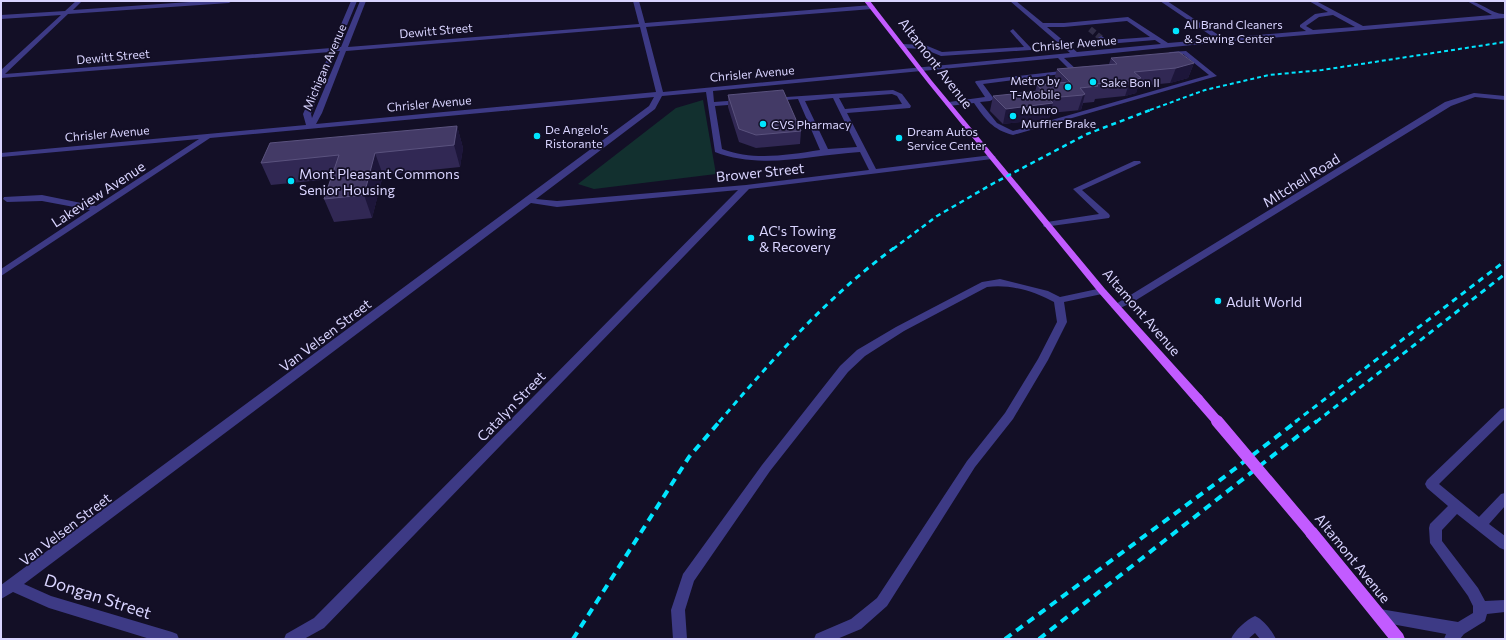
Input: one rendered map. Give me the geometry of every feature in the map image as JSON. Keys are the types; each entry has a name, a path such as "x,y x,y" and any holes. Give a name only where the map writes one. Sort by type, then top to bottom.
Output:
{"main road":[{"name":"Altamont Avenue","path":"867,1 920,70 1047,225 1102,291 1198,399 1311,532 1398,639"}],"street":[{"path":"1,75 78,1"},
{"path":"1,17 229,1"},
{"name":"Michigan Avenue","path":"310,127 308,114 333,49 354,1"},
{"name":"Michigan Avenue","path":"310,127 318,113 363,1"},
{"path":"636,1 660,93"},
{"path":"1013,1 1076,55"},
{"path":"1163,1 1222,40"},
{"path":"1312,1 1364,29"},
{"path":"1470,1 1502,16"},
{"name":"Dewitt Street","path":"1,75 872,7"},
{"path":"1313,33 1302,26 1317,15 1335,13"},
{"name":"Chrisler Avenue","path":"1,155 1039,59 1222,40 1502,16"},
{"path":"1042,25 1064,25 1128,19 1168,46"},
{"path":"1090,29 1086,26 1125,22 1140,32 1153,36"},
{"path":"1013,31 1039,59"},
{"path":"1101,38 1107,42 1153,36"},
{"path":"902,46 925,47 941,54 1029,49"},
{"path":"1158,47 1174,60"},
{"path":"975,100 993,126 1013,134 1196,76 1214,76 1184,52 1166,54"},
{"path":"949,104 990,99 978,82 1075,71 1060,57"},
{"path":"1071,68 1079,67"},
{"path":"794,81 825,152"},
{"path":"709,89 718,150 728,154 758,159 862,149"},
{"path":"764,100 893,92 900,95 907,106 843,111"},
{"name":"Van Velsen Street","path":"1,593 652,107 660,93"},
{"name":"MItchell Road","path":"1116,307 1130,300 1448,104 1474,95 1505,98"},
{"path":"835,96 874,172"},
{"path":"712,104 749,101"},
{"name":"Lakeview Avenue","path":"1,273 209,136"},
{"name":"Brower Street","path":"529,200 556,204 746,187 992,158"},
{"path":"1047,225 1106,216 1077,189 1137,163"},
{"name":"Catalyn Street","path":"291,639 319,623 746,187"},
{"path":"7,199 42,198 98,209"},
{"path":"680,639 678,610 688,578 771,462 844,369 861,352 900,329 985,284 1000,282 1011,284 1045,292 1059,300 1102,291"},
{"path":"821,639 856,624 882,602 971,464 1009,416 1043,360 1062,322 1059,300"},
{"path":"1505,412 1431,484 1456,506 1505,544"},
{"path":"1480,525 1505,498"},
{"path":"1380,616 1455,634 1480,616 1480,605 1473,592 1436,543 1435,528 1456,506"},
{"name":"Dongan Street","path":"13,585 49,602 172,639"},
{"path":"1480,608 1505,606"},
{"path":"1238,639 1255,623 1269,639"}],"green space":[{"path":"703,100 716,174 594,189 578,184 676,108"}],"building":[{"path":"1179,52 1194,63 1176,68 1134,72 1141,78 1130,81 1096,84 1098,86 1080,88 1085,94 1083,95 1049,98 1037,85 1070,82 1057,69 1117,64 1111,58"},
{"name":"CVS Pharmacy","path":"783,90 801,131 756,135 739,129 728,95"},
{"path":"1041,91 1053,103 1006,109 993,96"},
{"path":"457,126 454,145 375,153 364,195 324,199 339,155 261,163 270,143"}],"tunnel":[{"path":"1090,29 1101,38"}],"railway":[{"path":"1150,110 1205,90 1269,75 1322,70 1505,42"},
{"path":"893,249 937,216 994,183 1087,134 1153,109"},
{"path":"719,422 780,352 824,308 846,287 894,248"},
{"path":"1295,422 1505,261"},
{"path":"1316,422 1505,274"},
{"path":"573,639 689,457 720,421"},
{"path":"1005,639 1215,484 1297,421"},
{"path":"1039,639 1317,421"}],"place":[{"name":"All Brand Cleaners & Sewing Center","path":"1176,31"},
{"name":"Sake Bon II","path":"1093,82"},
{"name":"Metro by T-Mobile","path":"1068,87"},
{"name":"Munro Muffler Brake","path":"1013,116"},
{"name":"CVS Pharmacy","path":"763,124"},
{"name":"De Angelo's Ristorante","path":"537,136"},
{"name":"Dream Autos Service Center","path":"899,138"},
{"name":"Mont Pleasant Commons Senior Housing","path":"291,181"},
{"name":"AC's Towing & Recovery","path":"751,238"},
{"name":"Adult World","path":"1218,301"}]}
